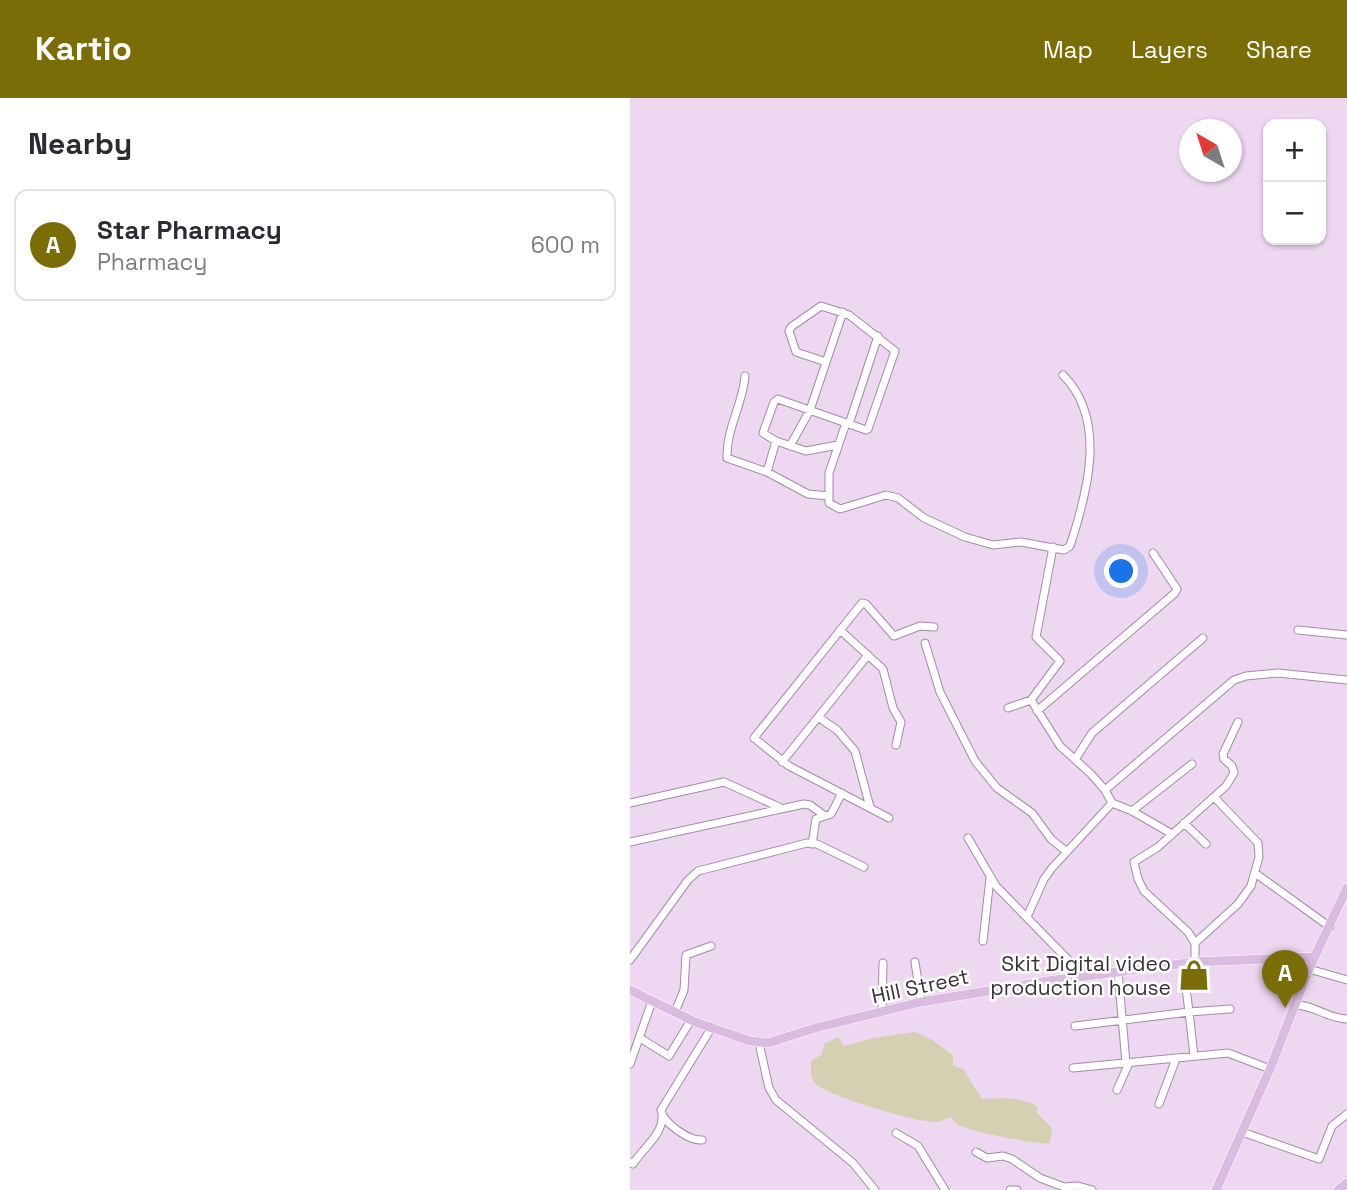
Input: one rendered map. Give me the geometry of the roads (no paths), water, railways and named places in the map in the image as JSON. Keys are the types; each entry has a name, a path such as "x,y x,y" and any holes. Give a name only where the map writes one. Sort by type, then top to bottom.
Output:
{"main road":[{"path":"1216,1190 1270,1069 1314,957 1347,888"},
{"name":"Hill Street","path":"759,1043 777,1041 815,1028 921,1002 1083,975 1195,962 1314,957"},
{"path":"630,990 691,1020 759,1043"},
{"path":"1338,1190 1347,1183"}],"street":[{"path":"826,362 796,352 790,329 821,306 843,312 878,336 895,353 869,427 866,430 778,398 763,433 776,441 808,452 838,445"},
{"path":"790,446 810,410 843,312"},
{"path":"878,336 829,473 829,503 840,509 886,495 898,498 925,518 965,537 993,545 1021,542 1065,550 1070,546 1084,502 1088,479 1088,433 1086,415 1071,383 1063,375"},
{"path":"745,376 744,388 730,427 727,458 767,472 795,489 817,496 829,496"},
{"path":"767,472 776,441"},
{"path":"1008,708 1031,700 1060,661 1058,656 1036,637 1053,547"},
{"path":"1037,711 1175,593 1177,589 1153,553"},
{"path":"890,818 782,762 755,740 755,735 864,603 894,636 920,626 934,627"},
{"path":"839,630 883,669 893,708 901,722 896,745"},
{"path":"1298,630 1347,635"},
{"path":"1076,758 1092,733 1203,638"},
{"path":"925,643 940,692 975,761 997,788 1031,813 1051,839 1067,852"},
{"path":"782,762 868,655"},
{"path":"1105,790 1234,680 1278,673 1347,680"},
{"path":"1031,700 1060,746 1076,758 1105,790 1112,803 1172,834"},
{"path":"818,717 837,730 856,751 870,807"},
{"path":"1195,962 1195,943 1188,932 1140,886 1134,866 1136,860 1147,855 1226,786 1234,773 1223,754 1238,722"},
{"path":"1132,811 1192,764"},
{"path":"630,803 723,782 781,808"},
{"path":"812,844 815,822 818,817 834,811 842,793"},
{"path":"1195,943 1238,904 1251,886 1259,858 1258,843 1214,797"},
{"path":"1027,917 1044,879 1112,803"},
{"path":"630,842 807,804 825,816"},
{"path":"1184,823 1206,844"},
{"path":"968,838 1000,890 1083,975"},
{"path":"630,960 673,900 698,871 812,844 864,867"},
{"path":"1255,873 1330,927"},
{"path":"983,941 990,877"},
{"path":"675,1012 684,990 686,955 710,946"},
{"path":"915,962 921,1002"},
{"path":"882,1012 883,963"},
{"path":"1183,964 1194,1056"},
{"path":"1309,969 1347,980"},
{"path":"1117,1090 1127,1063 1118,971"},
{"path":"630,1064 652,1001"},
{"path":"1294,1005 1302,1004 1347,1020"},
{"path":"1075,1026 1230,1009"},
{"path":"640,1038 668,1056 691,1020"},
{"path":"630,1162 633,1164 661,1127 661,1110 712,1027"},
{"path":"759,1043 769,1088 776,1101 853,1163 875,1190"},
{"path":"1073,1068 1228,1054 1270,1069"},
{"path":"1159,1104 1176,1059"},
{"path":"1242,1132 1319,1159 1332,1126 1347,1114"},
{"path":"662,1115 692,1140 702,1140"},
{"path":"896,1133 918,1146 945,1190"},
{"path":"976,1152 987,1158 1003,1156 1012,1159 1040,1178 1065,1187 1079,1186 1092,1190"},
{"path":"1010,1190 1017,1190"}],"place":[{"name":"Skit Digital video production house","path":"1194,975"},
{"name":"Star Pharmacy","path":"1285,1008"}]}
